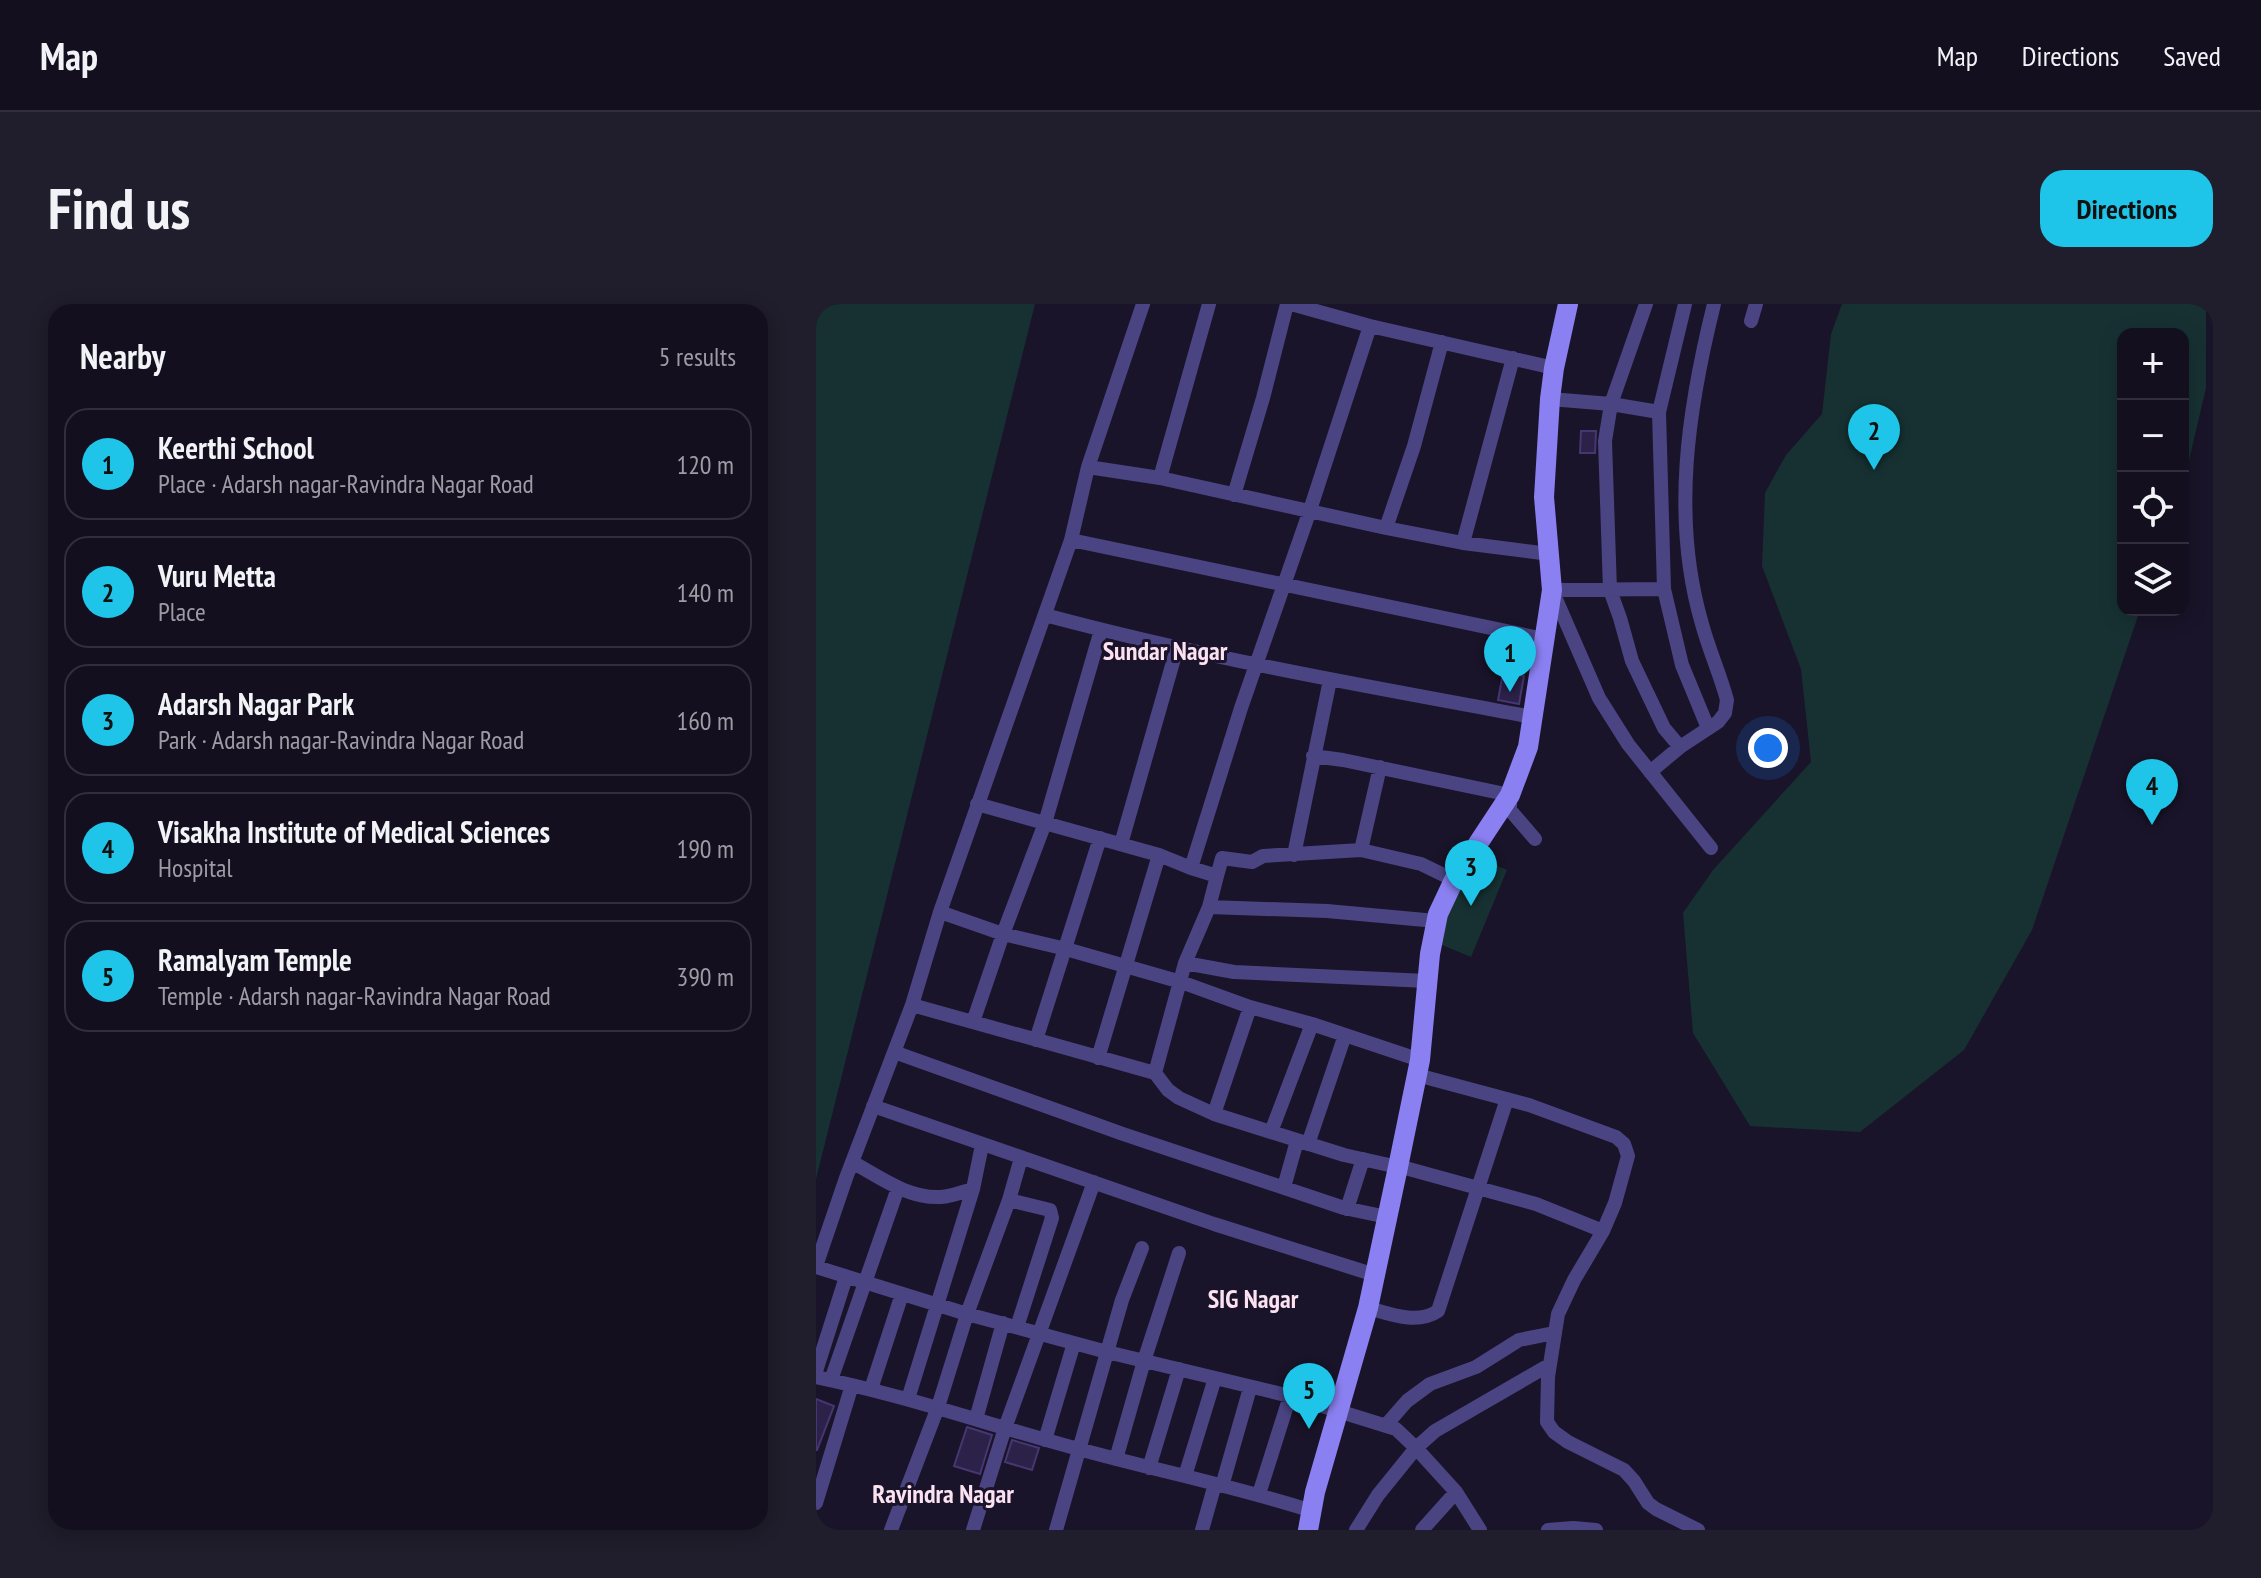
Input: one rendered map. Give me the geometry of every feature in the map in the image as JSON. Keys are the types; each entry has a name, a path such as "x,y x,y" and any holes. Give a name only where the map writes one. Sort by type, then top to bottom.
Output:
{"street":[{"path":"1143,304 1088,467 1071,540 940,912 912,1005 816,1266 967,1314 1290,1396 1386,1425 1396,1429 1416,1448 1456,1492 1480,1530"},
{"path":"1160,478 1209,304"},
{"path":"1234,495 1289,304 1312,307 1370,326 1554,368"},
{"path":"898,1188 864,1283 824,1379 938,1407 1149,1468 1259,1494 1310,1520 1315,1492 1368,1308 1398,1166 1418,1067 1436,921 1454,880 1510,795 1528,747 1552,590 1544,497 1550,399 1568,304"},
{"path":"1646,304 1611,404 1605,441 1610,590 1637,672 1664,728 1680,747"},
{"path":"1685,304 1659,412 1664,589 1682,665 1708,728"},
{"path":"1650,772 1718,722 1725,713 1727,700 1701,623 1686,536 1688,439 1698,371 1714,304"},
{"path":"1751,321 1756,304"},
{"path":"1191,868 1370,326"},
{"path":"1386,528 1414,446 1442,342"},
{"path":"1463,543 1513,358"},
{"path":"1550,399 1659,412"},
{"path":"1088,467 1160,478 1309,513 1463,543 1549,554"},
{"path":"1071,540 1544,639"},
{"path":"1552,590 1664,589"},
{"path":"1552,590 1599,698 1628,744 1711,848"},
{"path":"1045,615 1177,648 1330,680 1533,717"},
{"path":"973,1022 1045,823 1101,630"},
{"path":"1121,844 1177,648"},
{"path":"1294,855 1330,680"},
{"path":"1313,756 1510,795"},
{"path":"1361,850 1380,767"},
{"path":"1510,795 1510,810 1535,839"},
{"path":"977,804 1159,855 1217,876"},
{"path":"1036,1040 1100,838"},
{"path":"1155,1073 1185,963 1209,907 1222,858 1252,862 1263,856 1361,850 1421,864 1454,880"},
{"path":"1098,1058 1159,855"},
{"path":"1209,907 1327,911 1436,921"},
{"path":"940,912 1003,934 1125,965 1250,1007 1312,1024 1418,1067 1616,1137 1624,1144 1628,1156 1615,1203 1558,1314 1546,1407 1550,1427 1568,1442 1624,1470 1648,1503 1698,1530"},
{"path":"1185,963 1234,972 1427,981"},
{"path":"912,1005 1155,1073 1179,1098 1214,1114 1363,1159 1536,1204 1603,1231"},
{"path":"1214,1114 1250,1007"},
{"path":"1271,1132 1312,1024"},
{"path":"1284,1187 1345,1035"},
{"path":"894,1052 1123,1134 1347,1209 1387,1217"},
{"path":"1368,1308 1417,1318 1429,1317 1438,1311 1507,1099"},
{"path":"873,1106 1214,1224 1375,1275"},
{"path":"908,1399 973,1189 982,1145"},
{"path":"891,1530 938,1407 1021,1158"},
{"path":"1347,1209 1363,1159"},
{"path":"852,1162 918,1196 945,1197 973,1189"},
{"path":"973,1530 1005,1428 1094,1182"},
{"path":"976,1419 1052,1218 1050,1210 1009,1200"},
{"path":"1056,1530 1122,1300 1142,1248"},
{"path":"1116,1459 1179,1253"},
{"path":"816,1371 846,1277"},
{"path":"871,1389 902,1294"},
{"path":"1386,1425 1407,1401 1430,1384 1488,1361 1519,1340 1554,1333"},
{"path":"1045,1440 1074,1343"},
{"path":"1356,1530 1378,1495 1416,1448 1435,1431 1549,1365"},
{"path":"1149,1468 1179,1369"},
{"path":"1185,1476 1215,1378"},
{"path":"816,1503 852,1385"},
{"path":"1202,1530 1250,1388"},
{"path":"1259,1494 1290,1396"},
{"path":"1422,1530 1456,1492"},
{"path":"1548,1530 1596,1530"}],"green space":[{"path":"816,304 1035,304 816,1179"},
{"path":"1842,304 2206,304 2206,388 2189,460 2189,328 2117,328 2117,616 2138,616 2032,930 1964,1050 1860,1132 1750,1126 1693,1033 1683,913 1713,870 1811,762 1801,669 1762,566 1765,493 1786,455 1822,414 1831,334"},
{"path":"1471,855 1507,870 1471,957 1435,942"}],"building":[{"path":"1581,431 1596,431 1595,453 1580,453"},
{"path":"1503,673 1524,676 1519,704 1498,700"},
{"path":"816,1399 834,1406 817,1450 816,1450"},
{"path":"967,1427 992,1435 980,1474 954,1466"},
{"path":"1012,1440 1039,1448 1032,1470 1005,1462"}],"place":[{"name":"Vuru Metta","path":"1874,470"},
{"name":"Keerthi School","path":"1510,692"},
{"name":"Visakha Institute of Medical Sciences","path":"2152,825"},
{"name":"Adarsh Nagar Park","path":"1471,906"},
{"name":"Ramalyam Temple","path":"1309,1429"}],"district":[{"name":"Sundar Nagar","path":"1165,651"},
{"name":"SIG Nagar","path":"1253,1299"},
{"name":"Ravindra Nagar","path":"943,1494"}]}
